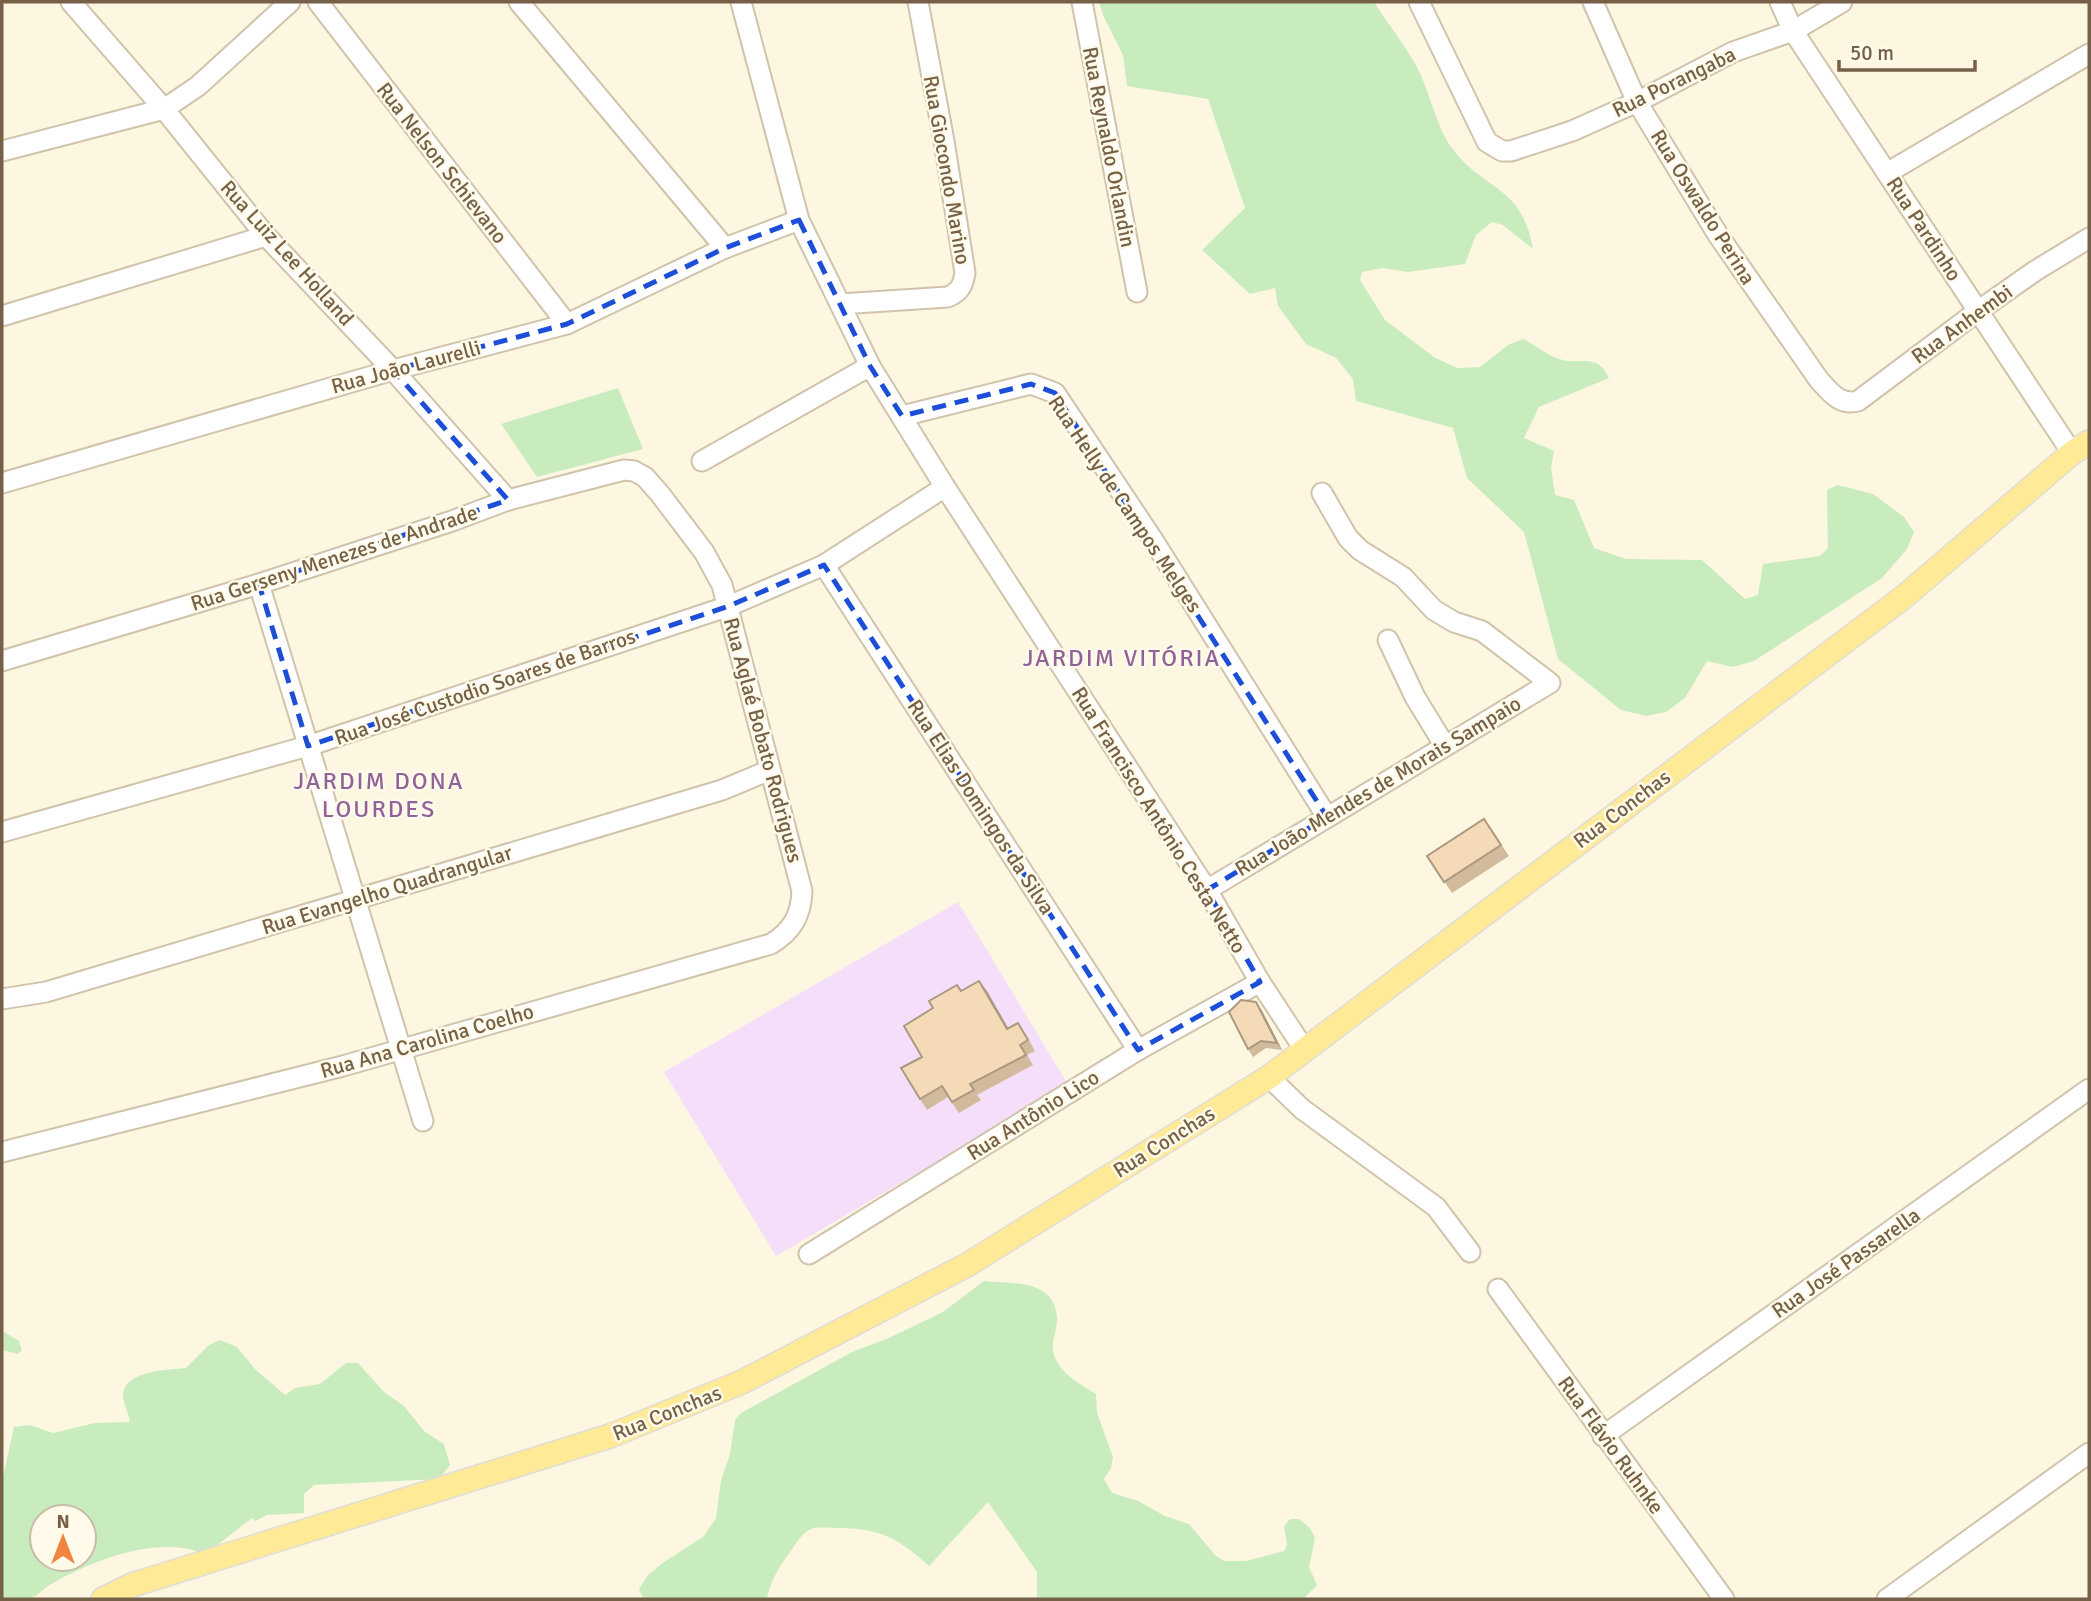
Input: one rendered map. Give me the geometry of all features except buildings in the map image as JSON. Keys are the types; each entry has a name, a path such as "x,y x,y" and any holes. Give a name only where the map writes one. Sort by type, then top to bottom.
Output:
{"main road":[{"name":"Rua Conchas","path":"103,1599 132,1585 610,1436 742,1382 967,1265 1269,1077 1905,596 2081,448"}],"street":[{"name":"Rua Luiz Lee Holland","path":"71,2 164,109 266,236 393,370 508,500"},
{"path":"2,151 164,109 198,86 290,2"},
{"name":"Rua Nelson Schievano","path":"318,2 567,324"},
{"path":"519,2 724,248"},
{"path":"741,2 799,220 840,304"},
{"name":"Rua Giocondo Marino","path":"840,304 948,297 956,294 963,283 965,273 944,141 918,2"},
{"name":"Rua Reynaldo Orlandin","path":"1082,2 1137,292"},
{"name":"Rua Porangaba","path":"1419,2 1487,142 1502,150 1520,150 1637,102 1733,52 1793,31 1842,2"},
{"name":"Rua Oswaldo Perina","path":"1593,2 1637,102 1718,235 1819,380 1836,398"},
{"name":"Rua Pardinho","path":"1780,2 1793,31 1978,311 2081,448"},
{"path":"1887,173 2089,54"},
{"name":"Rua João Laurelli","path":"2,483 393,370 567,324 724,248 799,220"},
{"path":"2,316 266,236"},
{"name":"Rua Anhembi","path":"1836,398 1851,403 1858,401 1978,311 2035,271 2089,238"},
{"name":"Rua Francisco Antônio Cesta Netto","path":"840,304 870,366 945,487 1207,890 1260,982 1304,1049"},
{"path":"702,461 870,366"},
{"name":"Rua Helly de Campos Melges","path":"902,415 1031,384 1055,393 1155,543 1327,817"},
{"name":"Rua Gerseny Menezes de Andrade","path":"2,662 259,584 508,500 624,470 634,471 645,477 660,494"},
{"name":"Rua José Custodio Soares de Barros","path":"2,832 308,746 729,606 824,565 945,487"},
{"name":"Rua João Mendes de Morais Sampaio","path":"1207,890 1550,683 1482,631 1454,622 1434,610 1403,578 1360,550 1348,538 1322,493"},
{"name":"Rua Aglaé Bobato Rodrigues","path":"660,494 715,569 729,606 798,875"},
{"name":"Rua Elias Domingos da Silva","path":"824,565 1138,1050"},
{"path":"259,584 423,1121"},
{"path":"1388,640 1415,697 1445,746"},
{"name":"Rua Evangelho Quadrangular","path":"2,999 46,992 355,900 722,790 770,770"},
{"name":"Rua Ana Carolina Coelho","path":"2,1152 401,1049 771,944 785,935 795,922 801,907 802,891 798,875"},
{"name":"Rua Antônio Lico","path":"809,1254 1138,1050 1260,982"},
{"path":"1269,1077 1302,1109 1436,1207 1470,1252"},
{"name":"Rua José Passarella","path":"1603,1436 2089,1089"},
{"name":"Rua Flávio Ruhnke","path":"1498,1289 1724,1599"},
{"path":"1887,1599 2089,1453"}],"highlighted area":[{"path":"799,220 870,366 902,416 1031,384 1055,393 1327,817 1207,890 1260,982 1138,1050 824,565 729,606 308,746 259,584 508,500 393,370 567,324 725,248"}],"shaded area":[{"path":"958,902 1068,1085 776,1256 664,1072"}],"green space":[{"path":"1099,2 1374,2 1418,69 1438,121 1452,148 1464,162 1511,200 1528,228 1533,249 1503,225 1492,222 1476,235 1465,264 1408,272 1383,268 1362,272 1360,280 1385,320 1434,357 1457,368 1480,367 1508,345 1523,339 1559,359 1593,362 1604,370 1609,378 1539,407 1524,438 1554,451 1551,468 1555,495 1574,500 1594,548 1626,559 1702,560 1745,599 1758,595 1763,564 1820,556 1828,548 1827,490 1838,485 1873,494 1904,517 1914,532 1907,549 1882,578 1754,661 1733,667 1707,661 1685,698 1666,712 1646,716 1621,710 1558,659 1524,532 1467,478 1453,428 1356,401 1353,379 1336,358 1306,344 1278,306 1275,288 1250,294 1202,250 1245,208 1208,99 1127,86 1123,55"},
{"path":"618,388 643,449 537,477 501,424"},
{"path":"984,1281 1030,1286 1048,1296 1054,1305 1057,1317 1054,1354 1059,1366 1068,1375 1096,1394 1097,1413 1113,1457 1111,1468 1104,1479 1112,1493 1138,1501 1165,1516 1189,1524 1216,1556 1224,1561 1246,1561 1284,1551 1287,1545 1284,1526 1290,1519 1299,1519 1310,1528 1315,1538 1309,1567 1317,1585 1303,1599 1037,1599 1037,1572 988,1502 929,1566 897,1541 876,1532 851,1528 814,1528 802,1535 781,1565 767,1599 643,1599 639,1589 648,1575 703,1537 716,1518 721,1480 730,1454 735,1420 741,1413 852,1352 943,1312"},
{"path":"2,1331 19,1341 22,1350 18,1354 2,1350"},
{"path":"220,1340 237,1347 255,1369 285,1395 295,1388 320,1384 346,1363 358,1363 384,1392 404,1406 424,1431 444,1444 450,1465 439,1479 314,1485 304,1494 304,1513 267,1515 255,1521 252,1518 206,1554 187,1549 147,1548 98,1562 98,1503 28,1503 28,1573 72,1573 32,1598 2,1599 2,1482 14,1427 30,1425 53,1433 95,1423 130,1422 123,1395 125,1387 131,1381 149,1373 186,1368 209,1345"}],"district":[{"name":"JARDIM VITÓRIA","path":"1122,658"},
{"name":"JARDIM DONA LOURDES","path":"379,795"}]}
